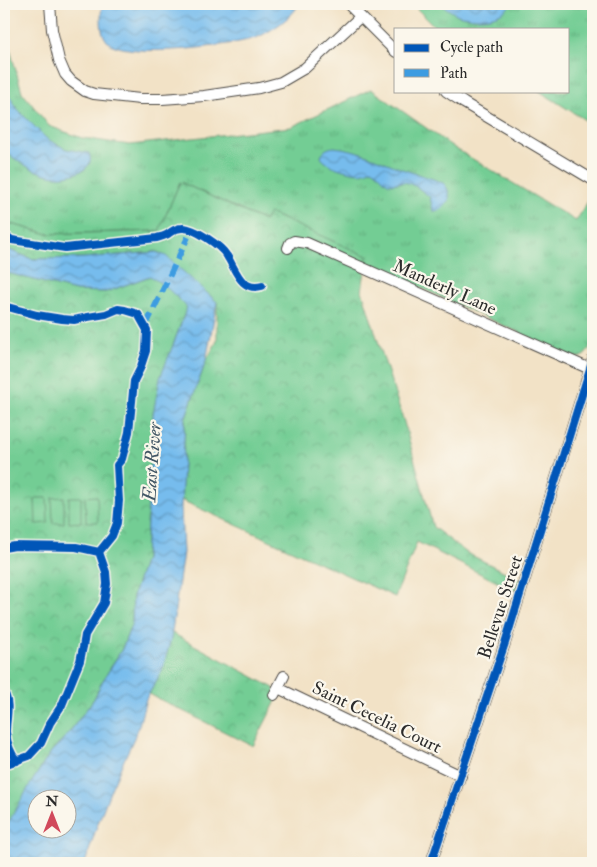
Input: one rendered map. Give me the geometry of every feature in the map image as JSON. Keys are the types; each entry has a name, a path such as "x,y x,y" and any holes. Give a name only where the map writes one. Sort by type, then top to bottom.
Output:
{"street":[{"path":"50,4 52,30 59,60 62,69 71,81 85,91 94,94 140,99 204,96 259,88 281,82 305,68 360,17"},
{"path":"348,4 394,50"},
{"path":"447,92 464,104 593,180"},
{"name":"Manderly Lane","path":"288,248 290,243 294,241 307,243 592,364"},
{"name":"Bellevue Street","path":"432,863 592,364"},
{"name":"Saint Cecelia Court","path":"284,676 276,691 461,776"}],"green space":[{"path":"4,4 6,4 8,42 22,92 49,126 82,138 130,145 291,127 371,89 456,149 576,221 593,193 593,339 589,349 585,355 575,358 366,263 366,256 269,213 265,221 180,182 159,231 48,234 4,221"},
{"path":"412,4 592,4 593,125 541,92 570,92 570,28 436,28"},
{"path":"180,182 264,221 269,213 367,256 362,291 404,422 433,527 467,553 519,579 515,591 417,542 395,597 181,500 185,419 206,361 217,341 217,302 180,269 187,307 175,340 153,439 145,560 133,596 132,623 122,649 94,699 68,734 51,752 4,832 4,272 76,291 106,292 150,276 170,260 156,252 84,258 32,259 4,248 4,221 48,234 159,231"},
{"path":"97,496 98,522 86,522 85,497"},
{"path":"64,497 64,523 53,523 52,498"},
{"path":"69,497 81,497 81,522 69,523"},
{"path":"35,498 47,498 48,523 36,524"},
{"path":"172,633 274,688 277,699 253,746 149,694 162,671"}],"water":[{"path":"102,4 299,4 287,19 258,37 246,41 180,50 134,50 117,47 104,37 101,18"},
{"path":"441,4 511,4 507,9 494,16 472,18 458,15"},
{"path":"4,84 18,110 47,139 66,149 89,153 89,165 73,174 52,176 32,169 4,151"},
{"path":"334,147 360,152 443,183 448,191 449,201 440,210 433,211 430,197 417,187 404,182 390,184 372,169 356,173 333,166 321,157 326,150"},
{"name":"East River","path":"4,248 32,259 84,258 156,252 166,256 217,302 206,361 185,419 181,508 183,552 171,639 162,671 146,699 138,729 111,789 85,863 4,863 4,832 8,823 51,752 68,734 94,699 122,649 132,623 133,596 145,559 153,414 160,378 187,307 166,287 150,276 106,292 76,291 4,272"}],"waterway":[{"path":"592,4 593,8"}],"marked path":[{"path":"144,323 148,321 188,237"}],"cycle path":[{"path":"4,235 12,240 65,248 157,238 182,228 200,234 219,247 244,283 249,286 262,286"},
{"path":"4,306 37,315 74,320 106,314 118,309 125,310 138,314 147,330 146,351 134,381 129,432 122,459 117,465 119,501 117,523 112,536 99,552 106,572 107,584 104,603 85,635 80,661 62,705 50,723 41,743 29,756 4,765"},
{"path":"431,863 505,643 593,359"},
{"path":"4,548 15,546 76,547 99,552"},
{"path":"4,692 8,707 7,740 17,761"}]}
